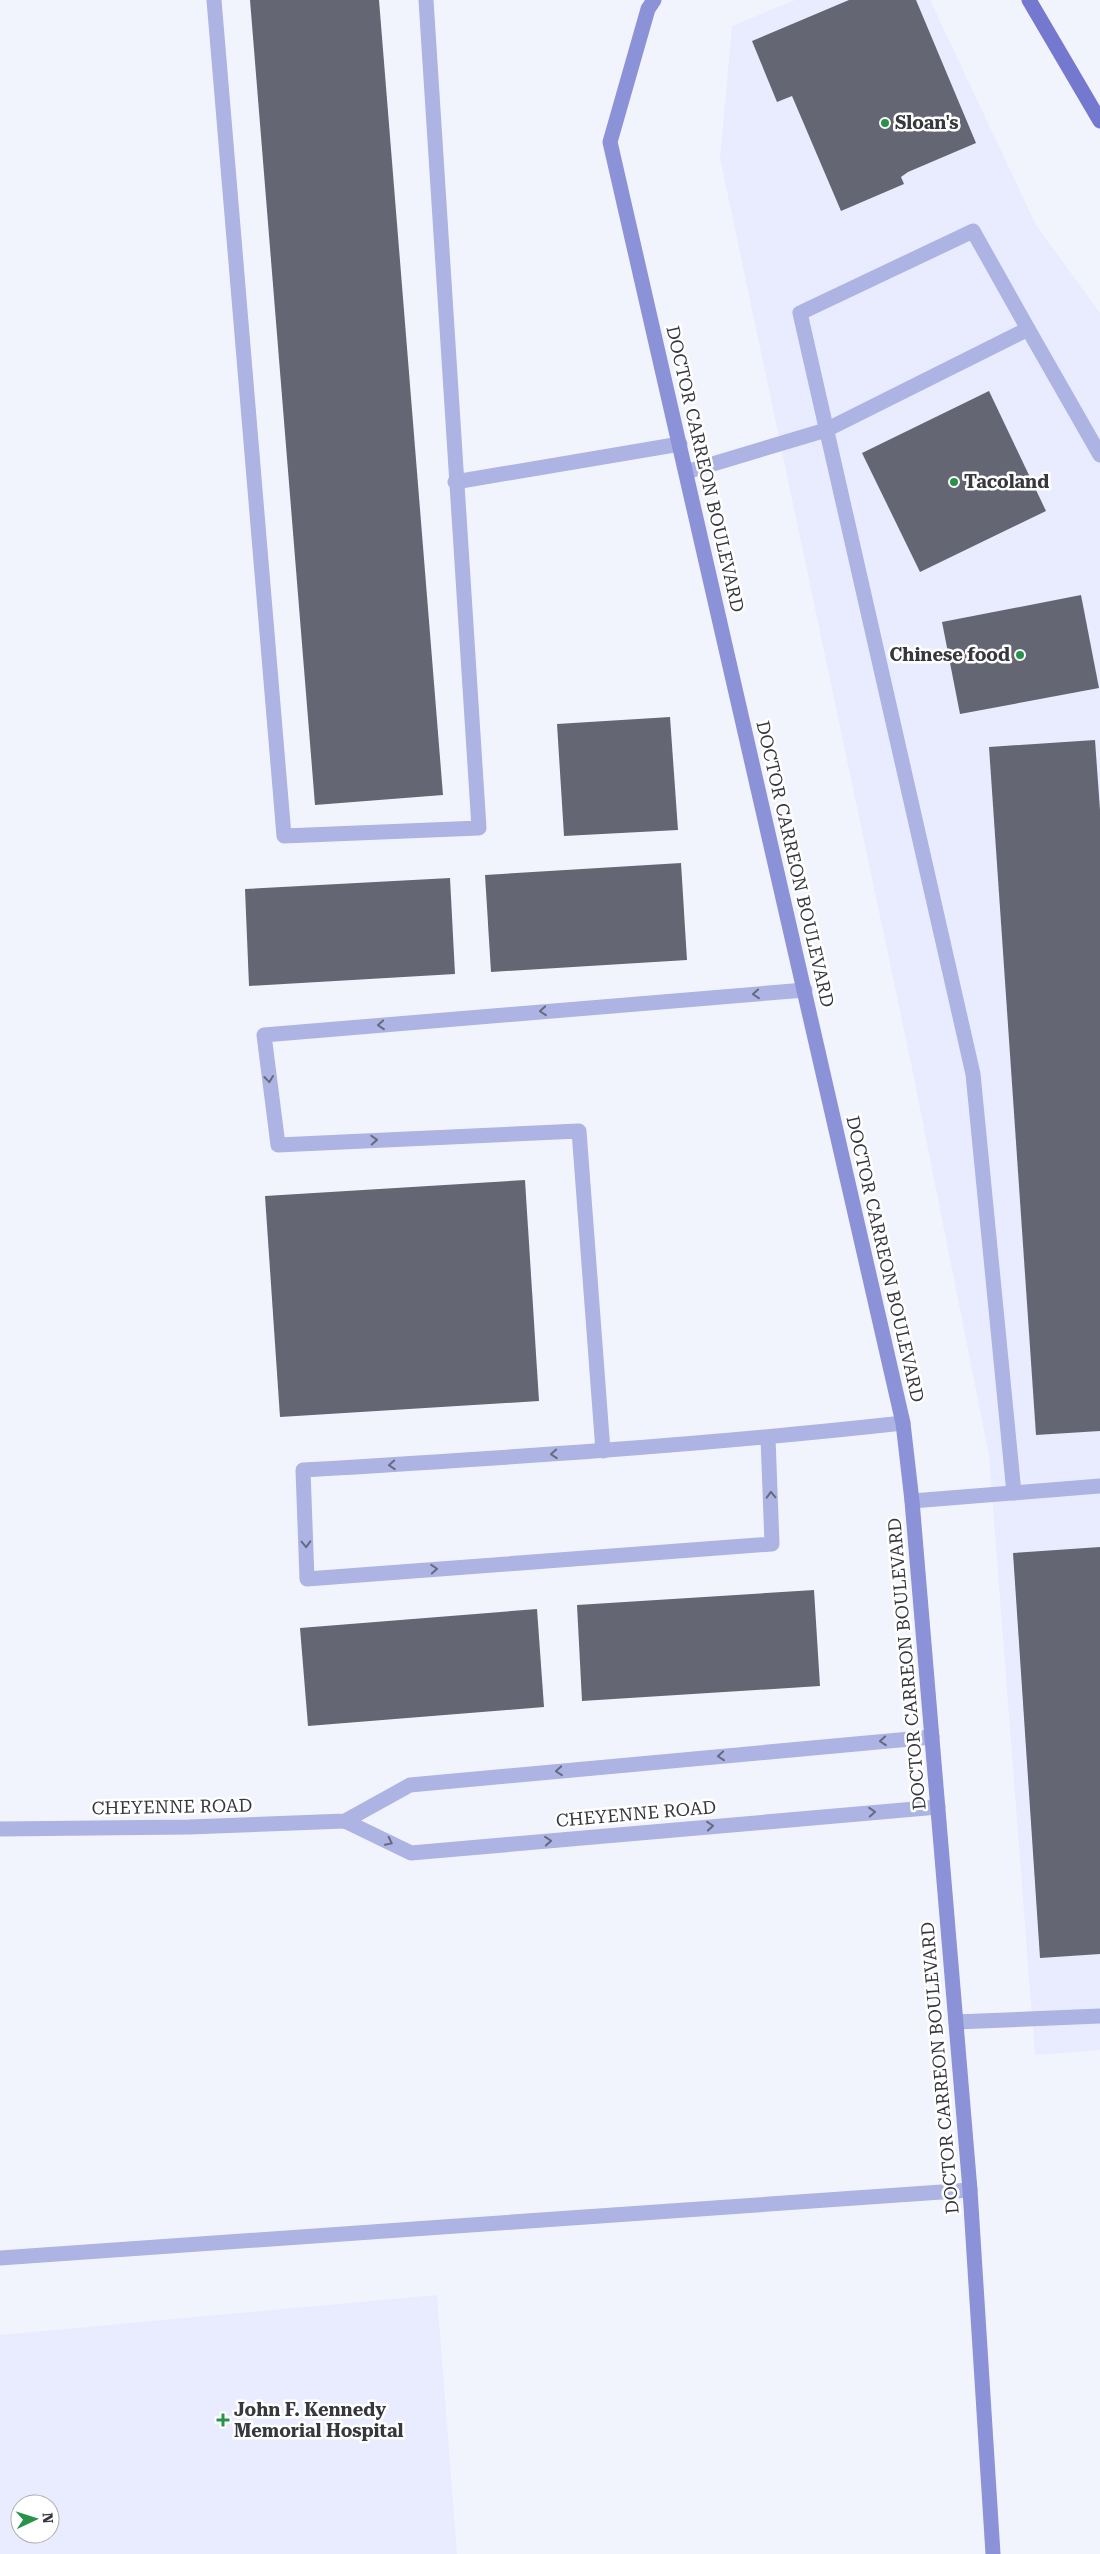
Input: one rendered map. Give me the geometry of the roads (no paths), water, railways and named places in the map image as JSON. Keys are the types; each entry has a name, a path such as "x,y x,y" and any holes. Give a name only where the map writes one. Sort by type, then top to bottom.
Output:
{"main road":[{"name":"DOCTOR CARREON BOULEVARD","path":"654,0 648,9 610,142 904,1423 970,2190 993,2554"},
{"path":"1029,0 1100,121"}],"street":[{"path":"214,0 284,836 479,828 455,482 426,0"},
{"path":"1014,1493 973,1074 800,313 973,231 1100,455"},
{"path":"686,472 826,430 1028,329"},
{"path":"455,482 680,444"},
{"path":"603,1451 578,1131 278,1145 264,1034 805,990"},
{"path":"768,1438 772,1544 307,1579 303,1470 603,1451 768,1438 904,1423"},
{"path":"912,1501 1100,1486"},
{"name":"CHEYENNE ROAD","path":"0,1829 189,1827 345,1821 410,1785 932,1737"},
{"name":"CHEYENNE ROAD","path":"345,1821 412,1853 938,1807"},
{"path":"956,2022 1100,2016"},
{"path":"0,2258 970,2190"}],"place":[{"name":"Sloan's","path":"885,123"},
{"name":"Tacoland","path":"954,482"},
{"name":"Chinese food","path":"1020,655"},
{"name":"John F. Kennedy Memorial Hospital","path":"223,2420"}]}
